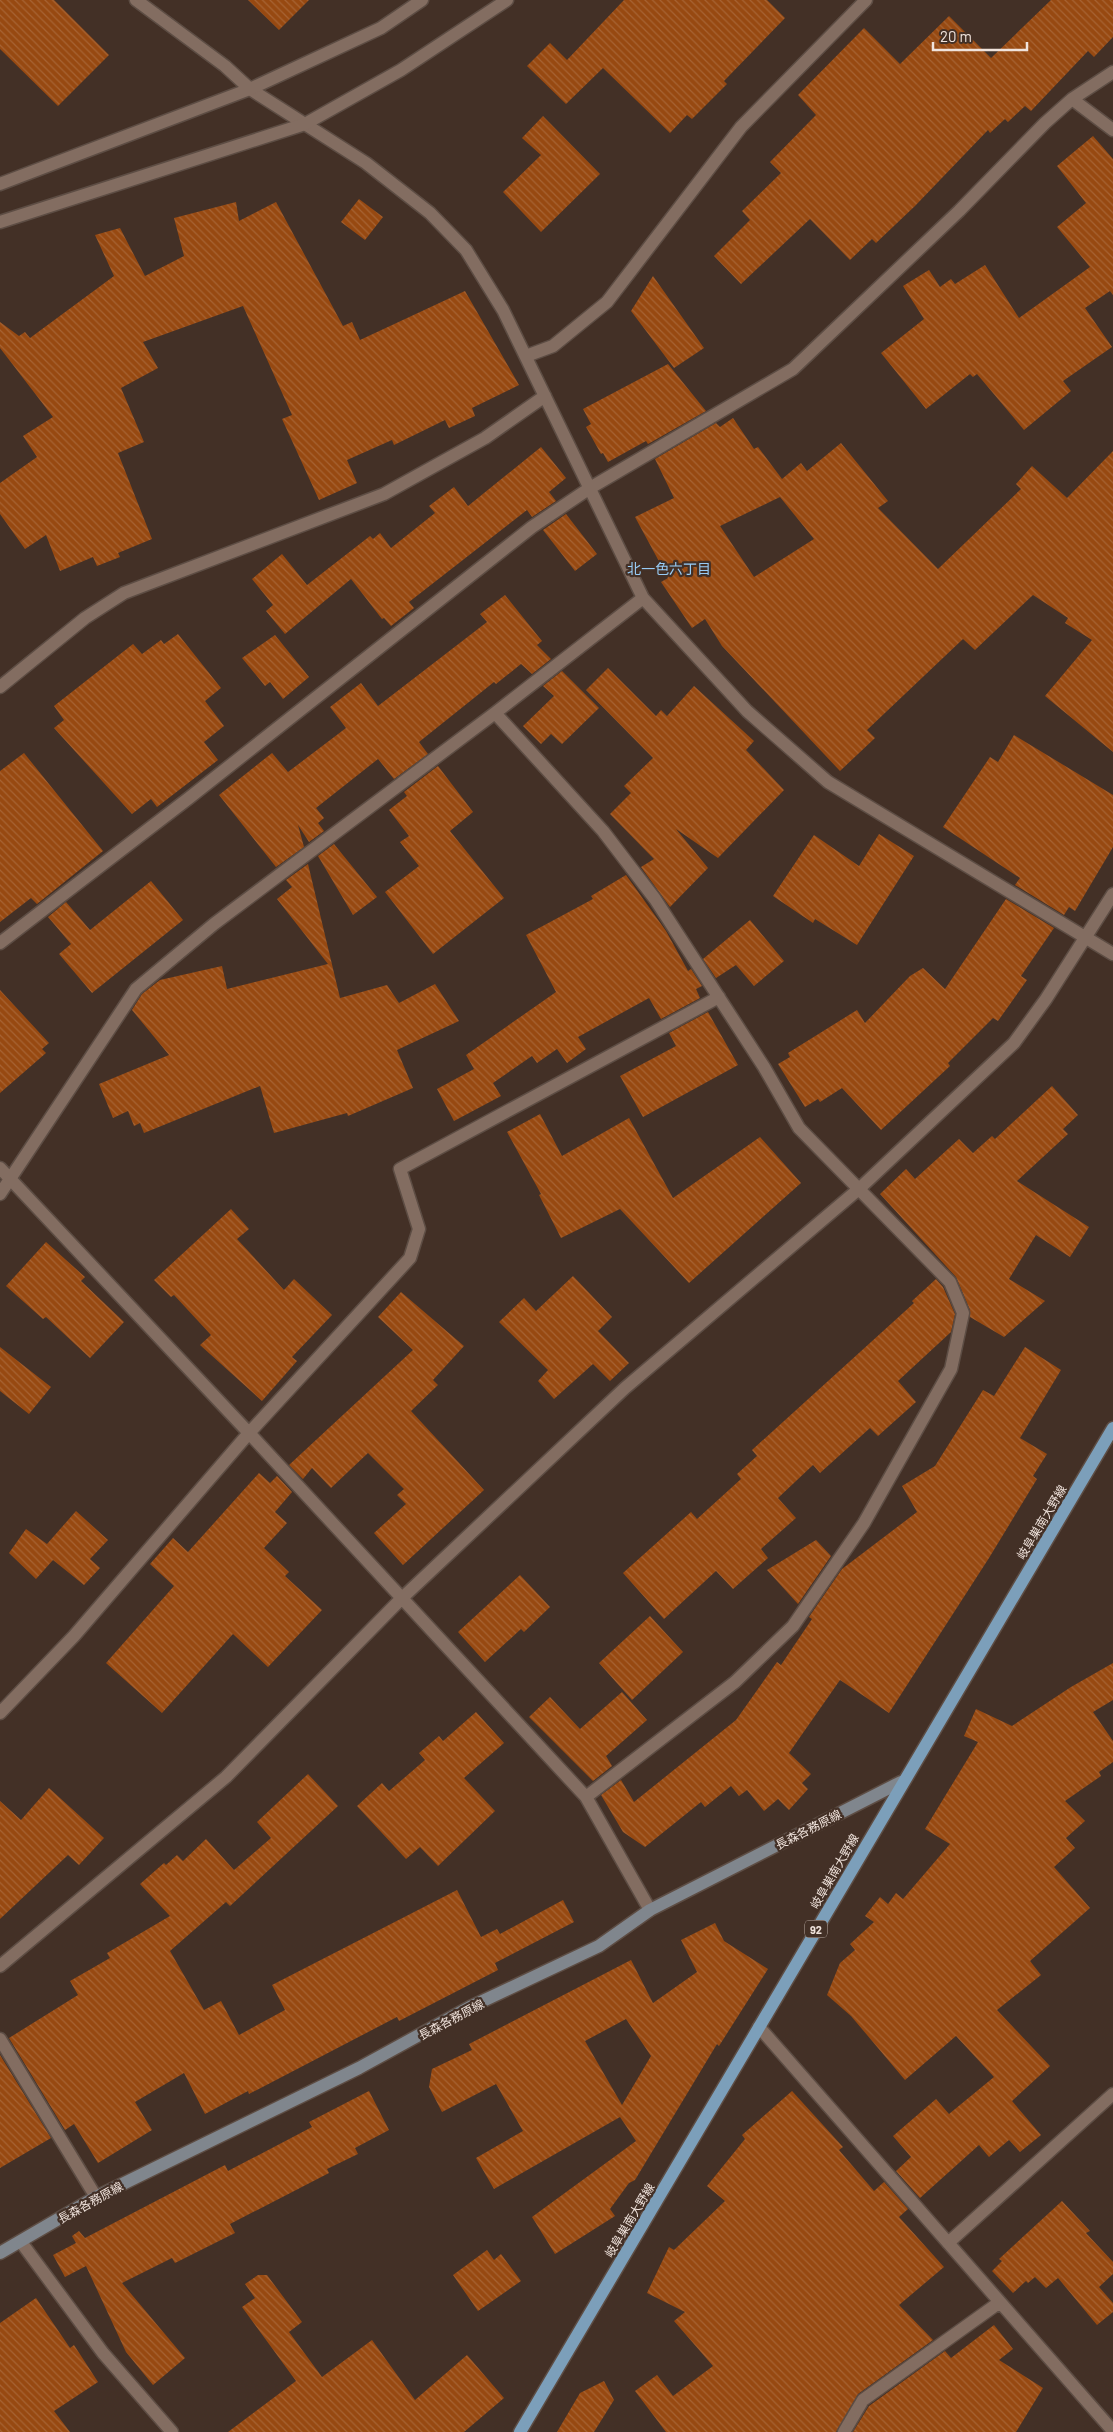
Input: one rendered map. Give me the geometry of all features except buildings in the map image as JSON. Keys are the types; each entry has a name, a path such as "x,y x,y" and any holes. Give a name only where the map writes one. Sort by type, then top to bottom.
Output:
{"main road":[{"name":"岐阜巣南大野線","path":"520,2432 901,1782 1113,1428"},
{"name":"長森各務原線","path":"0,2253 96,2197 359,2068 470,2007 599,1946 650,1910 901,1782"}],"street":[{"path":"136,0 225,66 250,89 366,163 430,213 466,250 503,310 643,598 747,711 828,782 1113,954"},
{"path":"0,184 250,89 381,28 422,0"},
{"path":"0,222 305,124 401,70 507,0"},
{"path":"526,356 553,346 608,302 741,127 866,0"},
{"path":"0,943 189,798 532,527 590,488 793,369 959,211 1045,123 1072,99 1113,72"},
{"path":"1072,99 1113,130"},
{"path":"0,688 86,618 124,593 384,494 485,438 545,396"},
{"path":"0,1194 136,989 214,924 495,713 643,598"},
{"path":"495,713 603,831 655,899 764,1067 800,1128 950,1282 963,1313 951,1369 864,1523 793,1626 734,1682 586,1797"},
{"path":"0,1966 226,1777 401,1599 625,1388 860,1188 1014,1042 1087,938 1113,894"},
{"path":"0,1713 74,1636 250,1433 410,1258 419,1229 400,1169 719,997"},
{"path":"0,1168 250,1433 401,1599 586,1797 650,1910"},
{"path":"759,2027 1113,2431"},
{"path":"0,2039 96,2197"},
{"path":"948,2243 1113,2094"},
{"path":"21,2242 103,2353 172,2432"},
{"path":"844,2432 863,2400 1000,2302"}],"district":[{"name":"北一色六丁目","path":"669,568"}]}
